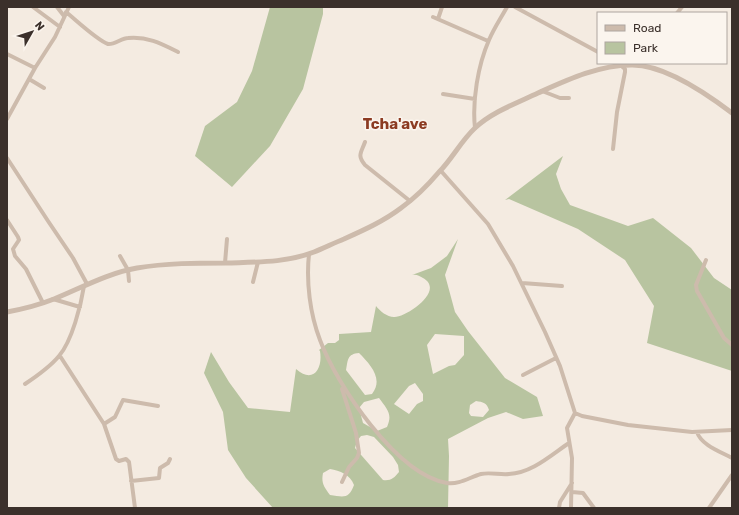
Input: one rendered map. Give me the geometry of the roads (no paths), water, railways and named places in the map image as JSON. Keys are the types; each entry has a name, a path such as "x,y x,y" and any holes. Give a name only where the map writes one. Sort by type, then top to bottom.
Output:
{"street":[{"path":"33,7 60,27"},
{"path":"56,7 67,10 91,33 108,44 128,38 143,38 156,41 178,52"},
{"path":"438,19 442,7"},
{"path":"475,128 474,118 477,82 488,41 507,7"},
{"path":"515,7 525,9 597,51"},
{"path":"7,119 60,27 67,10"},
{"path":"433,17 488,41"},
{"path":"7,54 35,68"},
{"path":"613,149 617,112 625,72 625,69 620,64"},
{"path":"7,312 43,303 86,285 128,270 153,266 258,262 288,259 308,254 379,222 410,202 441,170 475,128 494,114 566,80 620,64 632,64 649,68 681,80 698,89 732,113"},
{"path":"29,79 44,88"},
{"path":"542,91 560,98 569,98"},
{"path":"443,94 475,99"},
{"path":"366,142 360,155 360,159 365,165 410,202"},
{"path":"7,158 73,258 86,285 72,332 60,356 25,384"},
{"path":"441,170 488,224 522,282 556,358 575,412 582,416 622,424 697,432 732,430"},
{"path":"7,220 18,237 13,249 15,256 26,268 43,303"},
{"path":"225,263 227,239"},
{"path":"308,254 310,294 314,320 320,341 341,384 354,426 359,453 357,458 349,467 342,482"},
{"path":"120,256 128,270 129,280"},
{"path":"706,260 696,285 696,291 724,338 732,345"},
{"path":"253,282 258,262"},
{"path":"522,282 562,286"},
{"path":"53,299 80,307"},
{"path":"60,356 104,424 116,459 119,461 126,460 129,462 134,508"},
{"path":"523,374 556,358"},
{"path":"341,384 393,451 408,464 440,481 455,483 482,474 509,474 526,471 570,443"},
{"path":"104,424 115,417 123,400 158,406"},
{"path":"571,508 572,458 567,428 575,412"},
{"path":"697,432 701,440 706,444 732,458"},
{"path":"131,481 159,478 160,468 168,463 170,459"},
{"path":"709,508 732,475"},
{"path":"559,508 560,502 572,483"},
{"path":"572,492 583,493 594,508"}],"district":[{"name":"Tcha'ave","path":"395,124"}]}
